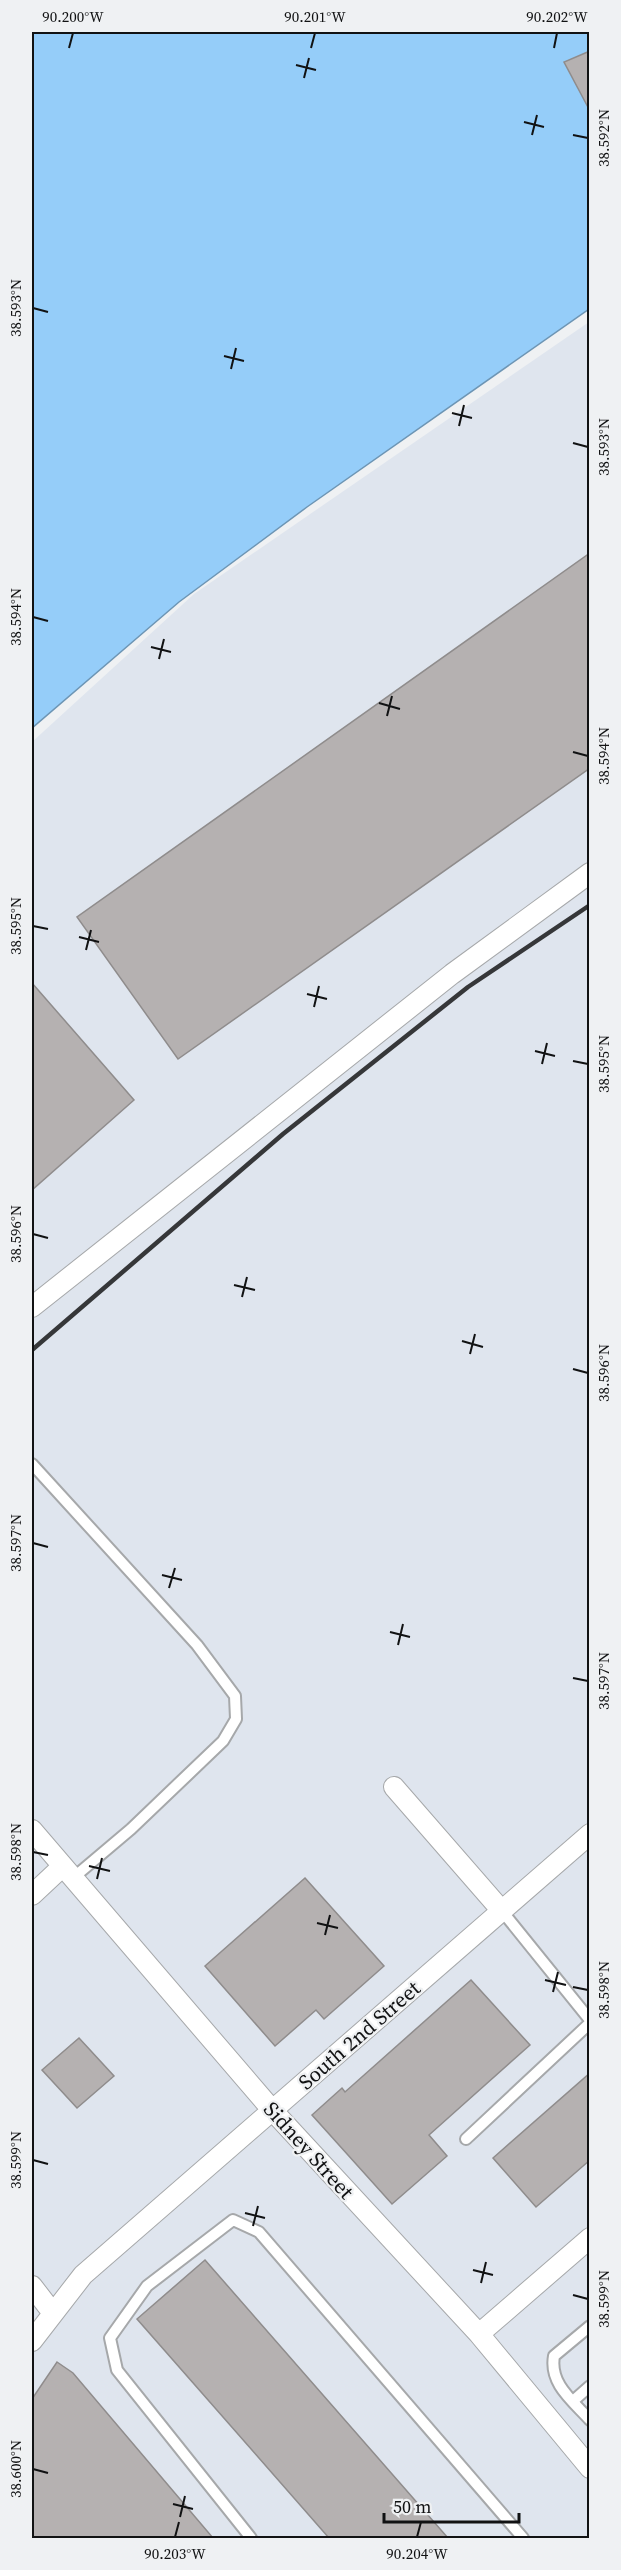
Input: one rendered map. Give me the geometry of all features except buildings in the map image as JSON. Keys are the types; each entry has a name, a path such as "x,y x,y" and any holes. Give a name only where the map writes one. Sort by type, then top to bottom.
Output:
{"street":[{"path":"32,1307 458,970 590,873"},
{"path":"394,1787 502,1911"},
{"name":"Sidney Street","path":"32,1830 273,2111 479,2334 590,2468"},
{"name":"South 2nd Street","path":"32,2341 52,2312 83,2275 590,1834"},
{"path":"32,1895 68,1872"},
{"path":"479,2334 589,2239"},
{"path":"32,2286 52,2312"}],"lane":[{"path":"32,1464 197,1646 235,1696 236,1719 223,1741 143,1817 68,1872"},
{"path":"466,2139 590,2022 502,1911"},
{"path":"251,2538 117,2370 110,2338 147,2286 233,2220 259,2232 523,2538"},
{"path":"590,2326 554,2356 552,2368 555,2380 590,2420"},
{"path":"573,2401 590,2386"}],"shaded area":[{"path":"589,322 589,2538 32,2538 32,742 194,594"}],"water":[{"path":"32,32 589,32 589,309 307,507 179,602 32,728"}],"railway":[{"path":"32,1350 283,1134 468,987 590,905"}]}
